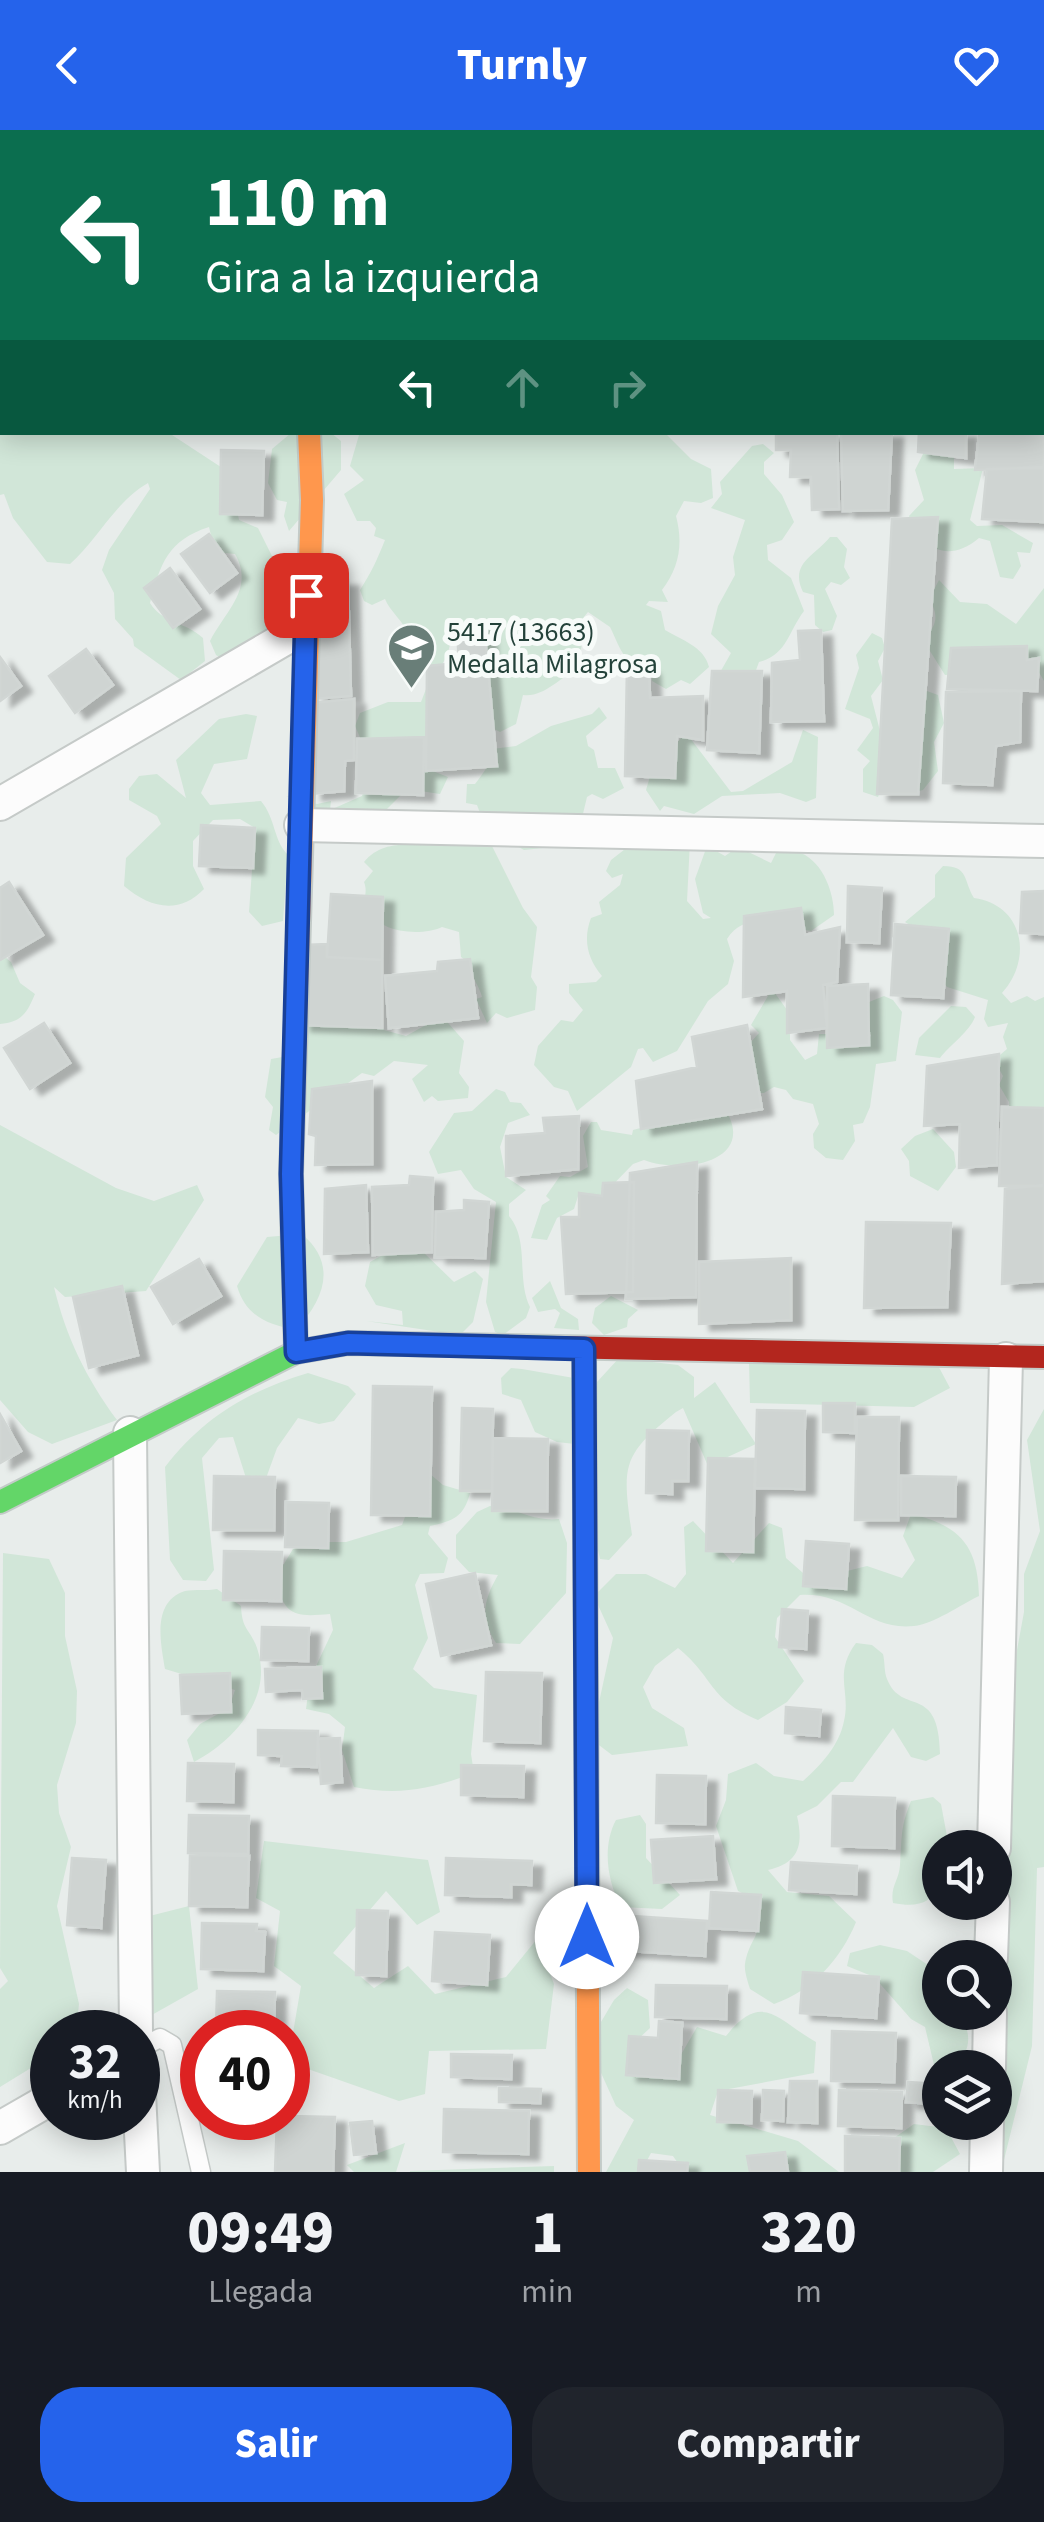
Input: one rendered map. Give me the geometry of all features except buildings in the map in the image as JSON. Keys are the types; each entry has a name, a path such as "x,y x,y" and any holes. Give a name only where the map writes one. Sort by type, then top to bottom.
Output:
{"street":[{"path":"296,1352 291,1174 305,627 312,500 309,435"},
{"path":"0,804 305,627"},
{"path":"301,825 1044,841"},
{"path":"0,1502 296,1352 348,1343 1044,1358"},
{"path":"584,1349 589,2172"},
{"path":"994,1830 1006,1359"},
{"path":"130,1433 136,2010"},
{"path":"0,2128 30,2111"},
{"path":"141,2140 143,2172"},
{"path":"986,2172 987,2140"}],"lane":[{"path":"160,2038 172,2046 201,2172"}],"green space":[{"path":"0,435 172,435 230,473 239,520 258,528 295,602 294,614 233,666 216,655 210,641 236,599 242,578 235,554 215,552 209,527 195,532 168,555 150,603 161,615 203,638 205,661 181,680 134,646 133,639 115,619 114,593 102,570 109,550 150,489 148,483 126,500 70,564 47,562 13,518 4,494 0,495"},
{"path":"289,435 334,435 341,441 341,470 289,531 284,516 287,502 277,500 268,483 272,449"},
{"path":"359,435 667,435 691,459 711,469 713,498 701,503 684,501 676,516 676,563 662,590 668,602 649,601 646,605 661,611 665,630 697,649 709,667 690,684 681,680 666,689 652,681 651,670 628,659 610,627 588,612 584,617 593,627 583,636 578,669 544,690 523,695 516,724 500,732 490,727 480,626 458,624 439,668 416,665 410,670 404,666 408,638 403,625 385,599 372,605 364,601 360,590 385,540 374,536 376,528 370,521 357,521 344,494 364,480 350,466"},
{"path":"763,444 774,453 764,462 764,474 782,495 794,522 782,540 767,545 768,560 791,578 804,611 776,654 759,662 752,681 718,676 731,653 711,634 718,606 735,575 733,557 745,520 711,508 722,494 720,482 752,446"},
{"path":"926,448 954,451 954,469 983,468 970,520 977,526 1002,525 1033,543 1030,553 1017,552 1021,566 1013,579 1000,577 990,541 979,538 968,546 947,551 929,544 914,527 909,516 924,500 915,470"},
{"path":"830,537 837,537 847,549 844,567 850,578 841,585 831,582 825,589 837,616 832,630 823,632 815,625 814,595 803,592 799,574"},
{"path":"939,580 960,602 987,604 1016,624 1044,588 1044,681 1037,669 945,675 923,640 935,621 929,599"},
{"path":"872,633 882,638 885,648 878,661 883,680 871,696 880,731 883,783 878,797 863,792 863,769 870,761 857,750 873,728 870,719 845,709 859,668 856,655"},
{"path":"428,684 427,739 362,742 355,726 360,713 388,702 421,702"},
{"path":"927,691 938,695 944,723 934,742 938,771 923,790 915,792 913,697"},
{"path":"599,707 607,718 586,736 588,746 594,750 598,768 615,768 624,788 603,799 592,794 587,797 581,822 566,842 552,847 524,850 486,829 477,805 466,803 467,784 475,784 481,776 492,749 516,746 551,726 592,714"},
{"path":"257,716 247,759 214,764 201,793 210,805 261,801 288,855 283,921 262,926 249,912 255,828 240,819 213,820 193,841 193,866 204,889 185,903 164,906 124,886 126,858 161,824 157,816 129,800 129,789 139,776 157,774 186,798 176,760 219,719"},
{"path":"803,730 818,737 816,798 806,802 780,793 722,796 694,814 664,806 660,811 646,790 651,773 681,738 690,738 731,792 743,791 792,762"},
{"path":"430,770 448,777 440,794 407,789 364,832 286,796 317,804 331,801 330,810 362,796 365,787"},
{"path":"439,834 489,840 523,908 537,927 531,977 537,987 535,1010 507,1018 496,1013 487,1023 476,999 482,997 481,992 468,962 461,957 459,932 442,927 422,932 399,930 378,922 371,914 365,902 364,882 373,871 364,862 385,848 426,845"},
{"path":"640,841 690,841 687,901 703,919 711,918 703,913 695,879 707,846 725,856 738,847 771,863 777,851 801,853 816,864 826,880 834,915 811,931 765,922 744,924 735,930 727,939 734,961 728,984 708,1001 677,1051 653,1062 643,1048 638,1049 631,1067 577,1111 568,1091 554,1087 534,1065 538,1046 561,1020 573,1022 583,1010 569,993 569,984 596,982 602,976 588,948 591,918 602,914 599,902 620,885 623,874 612,878 606,871 611,860 629,846 639,850"},
{"path":"943,866 961,871 974,898 1004,911 1013,922 1020,950 1018,965 1002,993 1011,1003 1027,996 1035,1001 1044,997 1044,1148 1010,1116 1009,1102 999,1085 1003,1076 994,1060 1007,1049 1003,1037 1008,1023 988,1027 984,1019 988,1000 947,987 935,973 939,927 921,932 905,922 935,897 935,875"},
{"path":"0,953 11,962 20,983 35,994 23,1015 0,1024"},
{"path":"772,989 790,1014 790,1040 805,1060 817,1054 819,1034 829,1034 833,1046 849,1047 871,1036 860,1012 869,1002 884,996 902,1012 896,1061 876,1064 870,1107 863,1123 853,1125 855,1141 843,1160 826,1158 814,1148 813,1134 819,1124 813,1104 793,1099 786,1090 774,1087 764,1093 745,1093 750,1043 759,1033 751,1025"},
{"path":"951,1006 966,1007 975,1017 969,1027 940,1058 915,1055 919,1038"},
{"path":"376,1014 384,1030 406,1036 442,1016 464,1041 459,1073 469,1087 468,1098 438,1101 432,1096 424,1102 412,1079 428,1065 394,1061 374,1076 362,1073 276,1135 269,1130 273,1107 265,1097 271,1059 288,1056 310,1018"},
{"path":"496,1089 505,1092 510,1102 521,1103 530,1115 508,1123 500,1147 506,1177 526,1190 509,1204 509,1216 519,1237 530,1307 526,1318 503,1335 495,1332 486,1302 496,1202 474,1189 461,1170 438,1174 429,1152 454,1113 472,1111"},
{"path":"723,1106 732,1125 732,1140 725,1151 696,1164 678,1166 644,1160 633,1164 602,1196 579,1193 574,1209 557,1218 547,1240 531,1238 542,1205 550,1200 546,1196 560,1176 570,1177 588,1167 583,1136 591,1122 597,1122 601,1130 632,1135 633,1130"},
{"path":"0,1125 116,1188 154,1201 197,1185 204,1200 146,1291 65,1297 54,1287 78,1356 117,1420 52,1444 28,1432 0,1400"},
{"path":"933,1129 954,1152 956,1167 938,1191 910,1176 909,1161 901,1149 915,1136"},
{"path":"302,1234 320,1258 323,1282 314,1306 296,1330 275,1325 252,1312 237,1286 267,1237"},
{"path":"397,1247 421,1250 454,1282 475,1271 483,1279 473,1322 460,1335 366,1321 403,1325 402,1311 376,1305 365,1286 370,1262"},
{"path":"550,1281 561,1308 578,1319 579,1330 554,1328 560,1313 555,1309 538,1312 532,1298"},
{"path":"611,1296 638,1310 628,1319 627,1327 604,1335 592,1323 595,1308"},
{"path":"926,1343 950,1388 914,1407 750,1403 749,1361"},
{"path":"619,1358 678,1365 694,1377 694,1398 715,1382 756,1444 708,1466 683,1408 676,1412 635,1452 627,1477 632,1535 609,1560 600,1559 575,1444 557,1442 535,1432 521,1400 502,1394 501,1378 511,1368 597,1382"},
{"path":"308,1373 348,1386 356,1394 334,1421 319,1424 298,1418 277,1448 265,1481 246,1478 233,1437 219,1438 202,1458 214,1570 206,1581 183,1580 170,1560 165,1467 195,1434 228,1408 266,1388"},
{"path":"1044,1409 1044,1867 1037,1868 1032,2046 1012,2127 1012,2050 998,2050 999,2030 1012,2030 1012,1940 1000,1940 1003,1920 1012,1920 1012,1830 1006,1830 1010,1688 1024,1612 1024,1574 1040,1531 1027,1440"},
{"path":"423,1468 443,1485 470,1493 456,1517 430,1526 428,1534 448,1558 444,1573 420,1574 415,1585 428,1638 413,1669 434,1688 477,1695 471,1754 474,1773 415,1789 354,1787 342,1750 345,1727 329,1714 306,1709 310,1679 333,1630 330,1614 292,1612 282,1600 276,1577 293,1549 315,1542 346,1542 402,1525"},
{"path":"490,1506 559,1519 567,1543 566,1593 520,1644 496,1643 487,1625 487,1601 498,1575 469,1572 456,1558 456,1535 477,1512"},
{"path":"911,1514 942,1524 963,1540 975,1563 979,1596 930,1622 898,1626 870,1618 832,1599 800,1595 777,1618 775,1637 804,1681 787,1702 758,1720 720,1696 678,1648 655,1666 643,1687 652,1708 684,1728 688,1746 612,1755 591,1739 613,1638 594,1596 616,1574 646,1574 675,1588 686,1574 684,1527 693,1521 733,1563 769,1523 782,1528 786,1558 811,1580 867,1566 902,1578 915,1560 903,1536"},
{"path":"3,1553 49,1559 65,1593 65,1636 77,1691 76,1723 57,1785 59,1813 71,1847 57,1906 79,2004 78,2010 30,2010 30,2069 0,2087 0,1989 8,1981 0,1968"},
{"path":"217,1589 241,1606 245,1625 257,1648 260,1684 236,1730 194,1762 187,1740 200,1724 229,1708 235,1690 165,1669 161,1625 167,1604 174,1596 185,1591"},
{"path":"856,1643 872,1645 883,1654 886,1676 894,1690 927,1709 938,1732 940,1754 926,1761 911,1757 893,1728 853,1782 841,1782 817,1806 797,1816 800,1836 796,1852 786,1863 768,1870 787,1892 829,1896 856,1922 824,1972 801,1991 774,2004 750,1989 745,1964 758,1929 757,1912 754,1899 738,1891 716,1826 726,1800 728,1774 756,1763 774,1776 803,1781 828,1754 844,1721 845,1664"},
{"path":"933,1797 941,1804 946,1830 922,1830 922,1902 909,1905 893,1903 893,1892 911,1801"},
{"path":"640,1815 646,1824 646,1858 680,1895 662,1909 621,1907 612,1886 608,1852 612,1830 616,1820"},
{"path":"264,1841 428,1860 440,1912 417,1925 386,1891 333,1953 374,1988 408,1966 435,1994 506,1977 537,1939 554,1984 546,2049 429,2051 425,2094 399,2101 310,2070 310,2010 297,2010 301,1986 274,1966 280,1911 256,1898"},
{"path":"189,1906 198,1989 160,2010 148,2010 118,1924"},
{"path":"880,1945 907,1951 922,1961 922,2025 911,2019 874,1977 847,1966 850,1953"},
{"path":"627,1988 648,2000 650,2028 636,2041 668,2077 697,2027 726,2036 750,2014 760,2012 780,2018 816,2042 814,2073 718,2091 710,2115 798,2141 839,2172 684,2172 673,2156 651,2153 641,2172 606,2172 634,2120 616,2106 588,2044 614,2000"},
{"path":"926,2030 967,2030 966,2050 930,2050"},
{"path":"914,2124 922,2125 922,2140 952,2140 960,2154 933,2172 845,2172"},
{"path":"997,2140 1009,2140 1001,2172"},
{"path":"405,2143 396,2172 354,2172 347,2165"},
{"path":"554,2166 554,2172 410,2172 410,2171"}],"traffic: fast":[{"path":"0,1502 296,1352 348,1343 556,1347"}],"traffic: slow":[{"path":"296,1019 312,500 309,435"},
{"path":"584,1349 589,2172"}],"traffic: jam":[{"path":"296,1019 291,1174 296,1352"},
{"path":"556,1347 1044,1357"}],"place":[{"name":"5417 (13663) Medalla Milagrosa","path":"412,690"}],"route":[{"path":"306,595 291,1174 296,1352 348,1343 584,1349 587,1937"}]}
